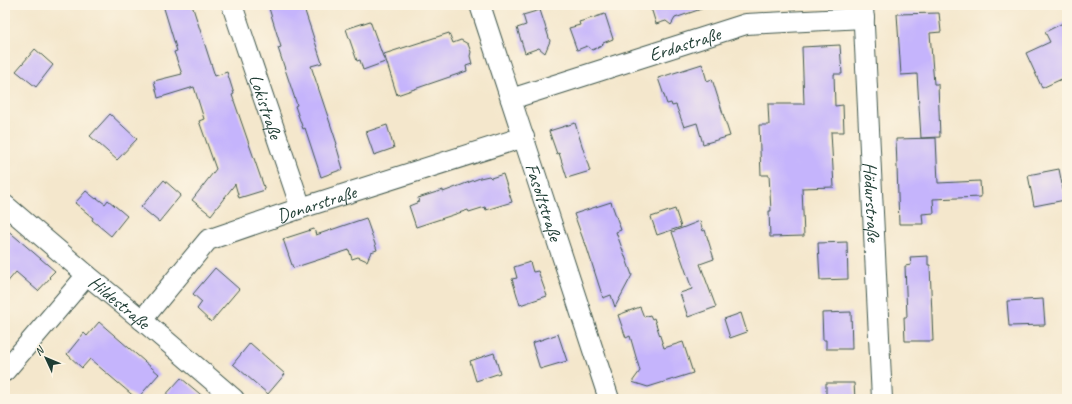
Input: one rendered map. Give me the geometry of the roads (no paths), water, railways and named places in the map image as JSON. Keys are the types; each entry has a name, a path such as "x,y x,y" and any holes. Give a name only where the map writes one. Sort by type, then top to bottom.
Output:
{"street":[{"name":"Lokistraße","path":"232,5 301,208"},
{"name":"Fasoltstraße","path":"480,5 609,399"},
{"name":"Erdastraße","path":"511,99 746,24 864,12"},
{"name":"Hödurstraße","path":"864,12 882,399"},
{"name":"Donarstraße","path":"142,320 208,240 301,208 524,137"},
{"name":"Hildestraße","path":"5,206 234,399"},
{"path":"5,371 87,275"}]}
